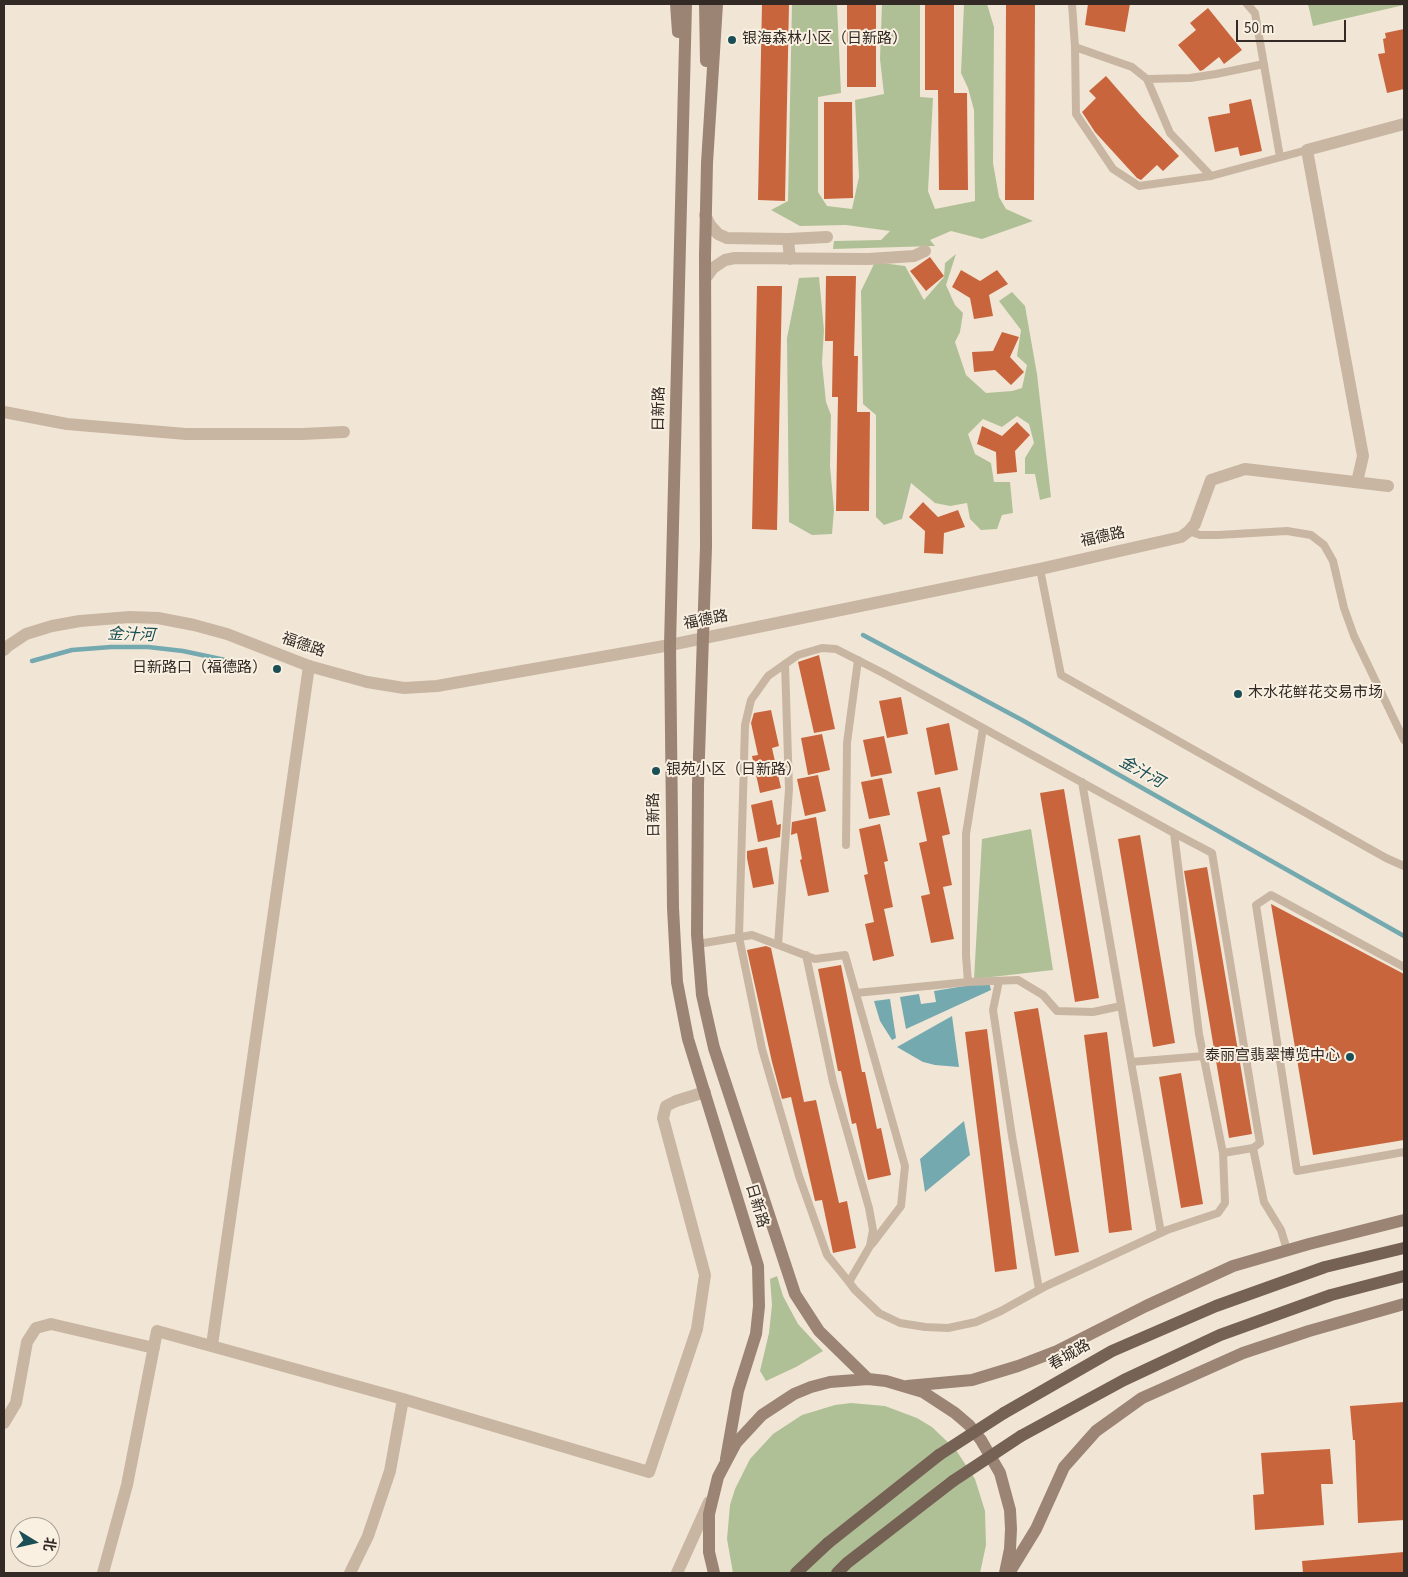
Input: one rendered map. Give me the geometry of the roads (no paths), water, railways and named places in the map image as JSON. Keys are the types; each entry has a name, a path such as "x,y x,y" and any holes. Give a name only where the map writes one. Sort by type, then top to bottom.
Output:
{"main road":[{"name":"日新路","path":"676,4 683,124"},
{"name":"日新路","path":"686,4 670,645 673,908 677,982 688,1039 758,1266 759,1306 756,1334 738,1390 726,1459"},
{"name":"日新路","path":"705,4 707,163 705,279 706,547 698,785 698,944 702,995 714,1048 795,1294 819,1331 868,1379"},
{"name":"日新路","path":"707,163 717,4"},
{"path":"905,1386 972,1380 1026,1363 1057,1352 1146,1306 1233,1266 1404,1220"},
{"name":"春城路","path":"796,1573 828,1543 939,1454 1004,1413 1112,1351 1216,1306 1325,1267 1404,1248"},
{"path":"837,1573 847,1563 954,1481 1021,1436 1124,1380 1220,1335 1331,1295 1404,1276"},
{"path":"1009,1573 1036,1529 1064,1467 1096,1430 1142,1398 1243,1353 1309,1331 1404,1304"},
{"path":"714,1573 709,1552 708,1533 712,1495 726,1459 748,1428 777,1403 811,1387 849,1379 868,1379 886,1381 923,1392 955,1413 969,1426 992,1456 1000,1473 1010,1510 1010,1548 1005,1573"}],"street":[{"path":"1357,482 1363,456 1307,150 1404,124"},
{"path":"706,215 710,225 718,234 727,238 788,239 827,237"},
{"path":"788,239 790,259"},
{"path":"705,279 713,268 725,260 735,258 880,258 914,256 925,251"},
{"path":"4,412 67,424 186,434 344,432"},
{"path":"1189,531 1195,524 1211,480 1245,470 1388,486"},
{"name":"福德路","path":"4,650 26,634 52,626 80,621 130,617 158,618 227,634 309,666 367,682 404,688 437,686 702,639 1040,569 1181,537 1189,531"},
{"path":"212,1345 309,666"},
{"path":"103,1573 127,1485 158,1331 403,1398 649,1472 697,1329 705,1275 663,1118 666,1106 704,1092"},
{"path":"4,1423 16,1403 27,1342 36,1328 52,1324 154,1348"},
{"path":"350,1573 368,1536 390,1471 403,1398"},
{"path":"677,1573 712,1495"}],"lane":[{"path":"1072,4 1076,114 1113,169 1139,186 1211,176 1307,150"},
{"path":"1247,4 1255,12 1280,157"},
{"path":"1075,47 1132,67 1147,79 1170,133 1211,176"},
{"path":"1147,79 1199,77 1264,64"},
{"path":"1189,531 1218,535 1287,531 1311,535 1324,545 1333,561 1344,608 1354,636 1404,740"},
{"path":"1040,569 1061,675 1386,858 1404,866"},
{"path":"1174,833 1199,1034 1223,1152 1226,1202 1218,1213 1161,1233 1040,1289 1001,1311 976,1322 948,1328 900,1323 879,1313 855,1290 827,1255 799,1176 762,1049 739,937 745,725 751,700 768,676 798,654 822,648 836,649 1212,853 1260,1143 1253,1148 1223,1152"},
{"path":"846,845 847,743 858,660"},
{"path":"778,945 789,789 785,664"},
{"path":"968,982 966,956 966,834 983,728"},
{"path":"1082,782 1161,1233"},
{"path":"1404,967 1271,895 1256,905 1297,1171 1404,1152"},
{"path":"698,944 752,935 815,959 846,955 905,1166 902,1206 870,1246 849,1282"},
{"path":"806,955 833,1082 869,1208 873,1230 870,1246"},
{"path":"999,980 992,1010 1012,1136 1040,1289"},
{"path":"856,993 968,982 1018,980 1043,995 1057,1011 1093,1012 1121,1006"},
{"path":"1131,1062 1204,1056"},
{"path":"1253,1148 1264,1202 1281,1230 1288,1250"}],"water":[{"path":"989,982 991,990 906,1029 900,997 919,994 921,1004 936,1002 934,991"},
{"path":"890,999 896,1038 892,1040 880,1021 874,1001"},
{"path":"952,1016 959,1067 923,1062 897,1047"},
{"path":"964,1121 970,1155 925,1192 920,1159"}],"waterway":[{"name":"金汁河","path":"863,635 1022,720 1404,936"},
{"name":"金汁河","path":"32,661 72,650 111,647 148,647 183,651 230,661"}],"place":[{"name":"银海森林小区（日新路）","path":"732,40"},
{"name":"日新路口（福德路）","path":"277,669"},
{"name":"木水花鲜花交易市场","path":"1238,694"},
{"name":"银苑小区（日新路）","path":"656,771"},
{"name":"泰丽宫翡翠博览中心","path":"1350,1057"}]}
